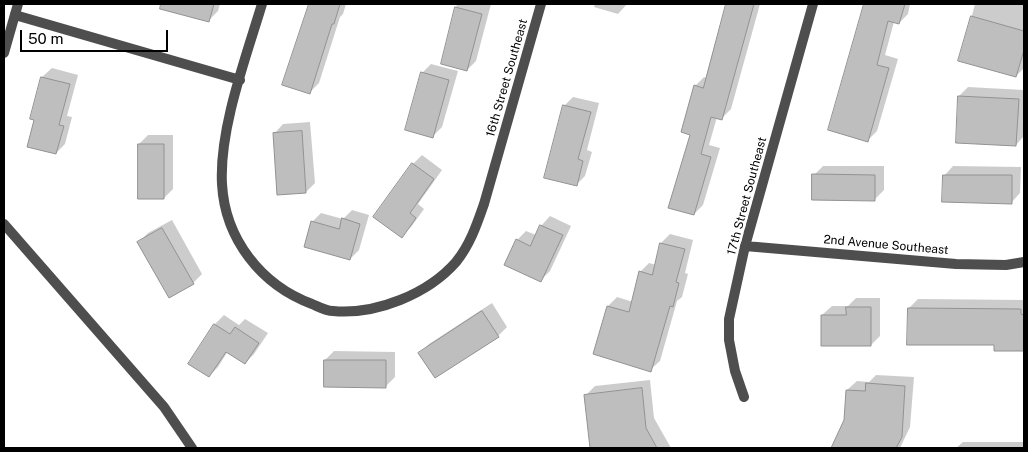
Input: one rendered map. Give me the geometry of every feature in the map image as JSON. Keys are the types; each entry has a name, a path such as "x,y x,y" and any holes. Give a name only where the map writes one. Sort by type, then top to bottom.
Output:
{"street":[{"path":"4,53 18,4"},
{"name":"16th Street Southeast","path":"262,4 228,124 223,159 222,185 227,211 235,238 251,262 272,283 302,300 332,312 363,310 391,303 414,294 436,280 456,261 472,236 484,204 541,4"},
{"name":"17th Street Southeast","path":"744,397 735,371 729,340 729,319 745,246 813,4"},
{"path":"15,15 240,80"},
{"path":"4,224 164,407 192,448"},
{"name":"2nd Avenue Southeast","path":"745,246 956,264 1006,265 1024,262"}],"building":[{"path":"161,4 214,4 209,22 160,9"},
{"path":"309,4 340,4 310,94 282,85"},
{"path":"726,4 754,4 722,120 711,117 701,154 711,157 694,215 668,208 690,135 681,132 694,85 703,88"},
{"path":"864,4 905,4 899,24 888,21 877,65 889,68 868,142 828,130"},
{"path":"455,7 482,14 467,71 441,64"},
{"path":"971,16 1024,31 1024,50 1016,77 958,61"},
{"path":"421,72 449,80 433,138 405,130"},
{"path":"41,77 70,84 59,125 64,126 56,154 27,147 34,120 30,119"},
{"path":"958,96 1019,99 1016,146 956,143"},
{"path":"563,105 591,112 578,159 583,161 577,186 544,178"},
{"path":"302,131 306,193 277,195 273,133"},
{"path":"138,144 164,144 164,199 138,199"},
{"path":"412,163 434,179 410,213 416,218 402,238 373,217"},
{"path":"812,174 875,175 875,201 812,200"},
{"path":"943,175 1012,175 1012,204 942,202"},
{"path":"342,218 360,224 350,260 304,247 311,221 339,229"},
{"path":"540,225 563,235 541,282 504,265 516,239 530,246"},
{"path":"162,228 194,284 169,298 137,242"},
{"path":"660,243 685,249 676,282 679,283 673,307 670,306 651,372 593,354 607,306 629,312 639,271 652,275"},
{"path":"846,307 871,307 871,346 821,346 821,315 846,315"},
{"path":"908,308 1021,309 1021,314 1024,315 1024,351 994,351 994,345 907,345"},
{"path":"482,311 499,337 435,378 418,353"},
{"path":"214,324 230,334 235,327 259,343 245,364 226,352 209,377 188,364"},
{"path":"324,360 386,360 386,388 324,387"},
{"path":"866,383 905,386 902,437 896,448 831,448 844,420 846,390 865,391"},
{"path":"642,388 646,428 657,448 590,448 584,395"}]}
